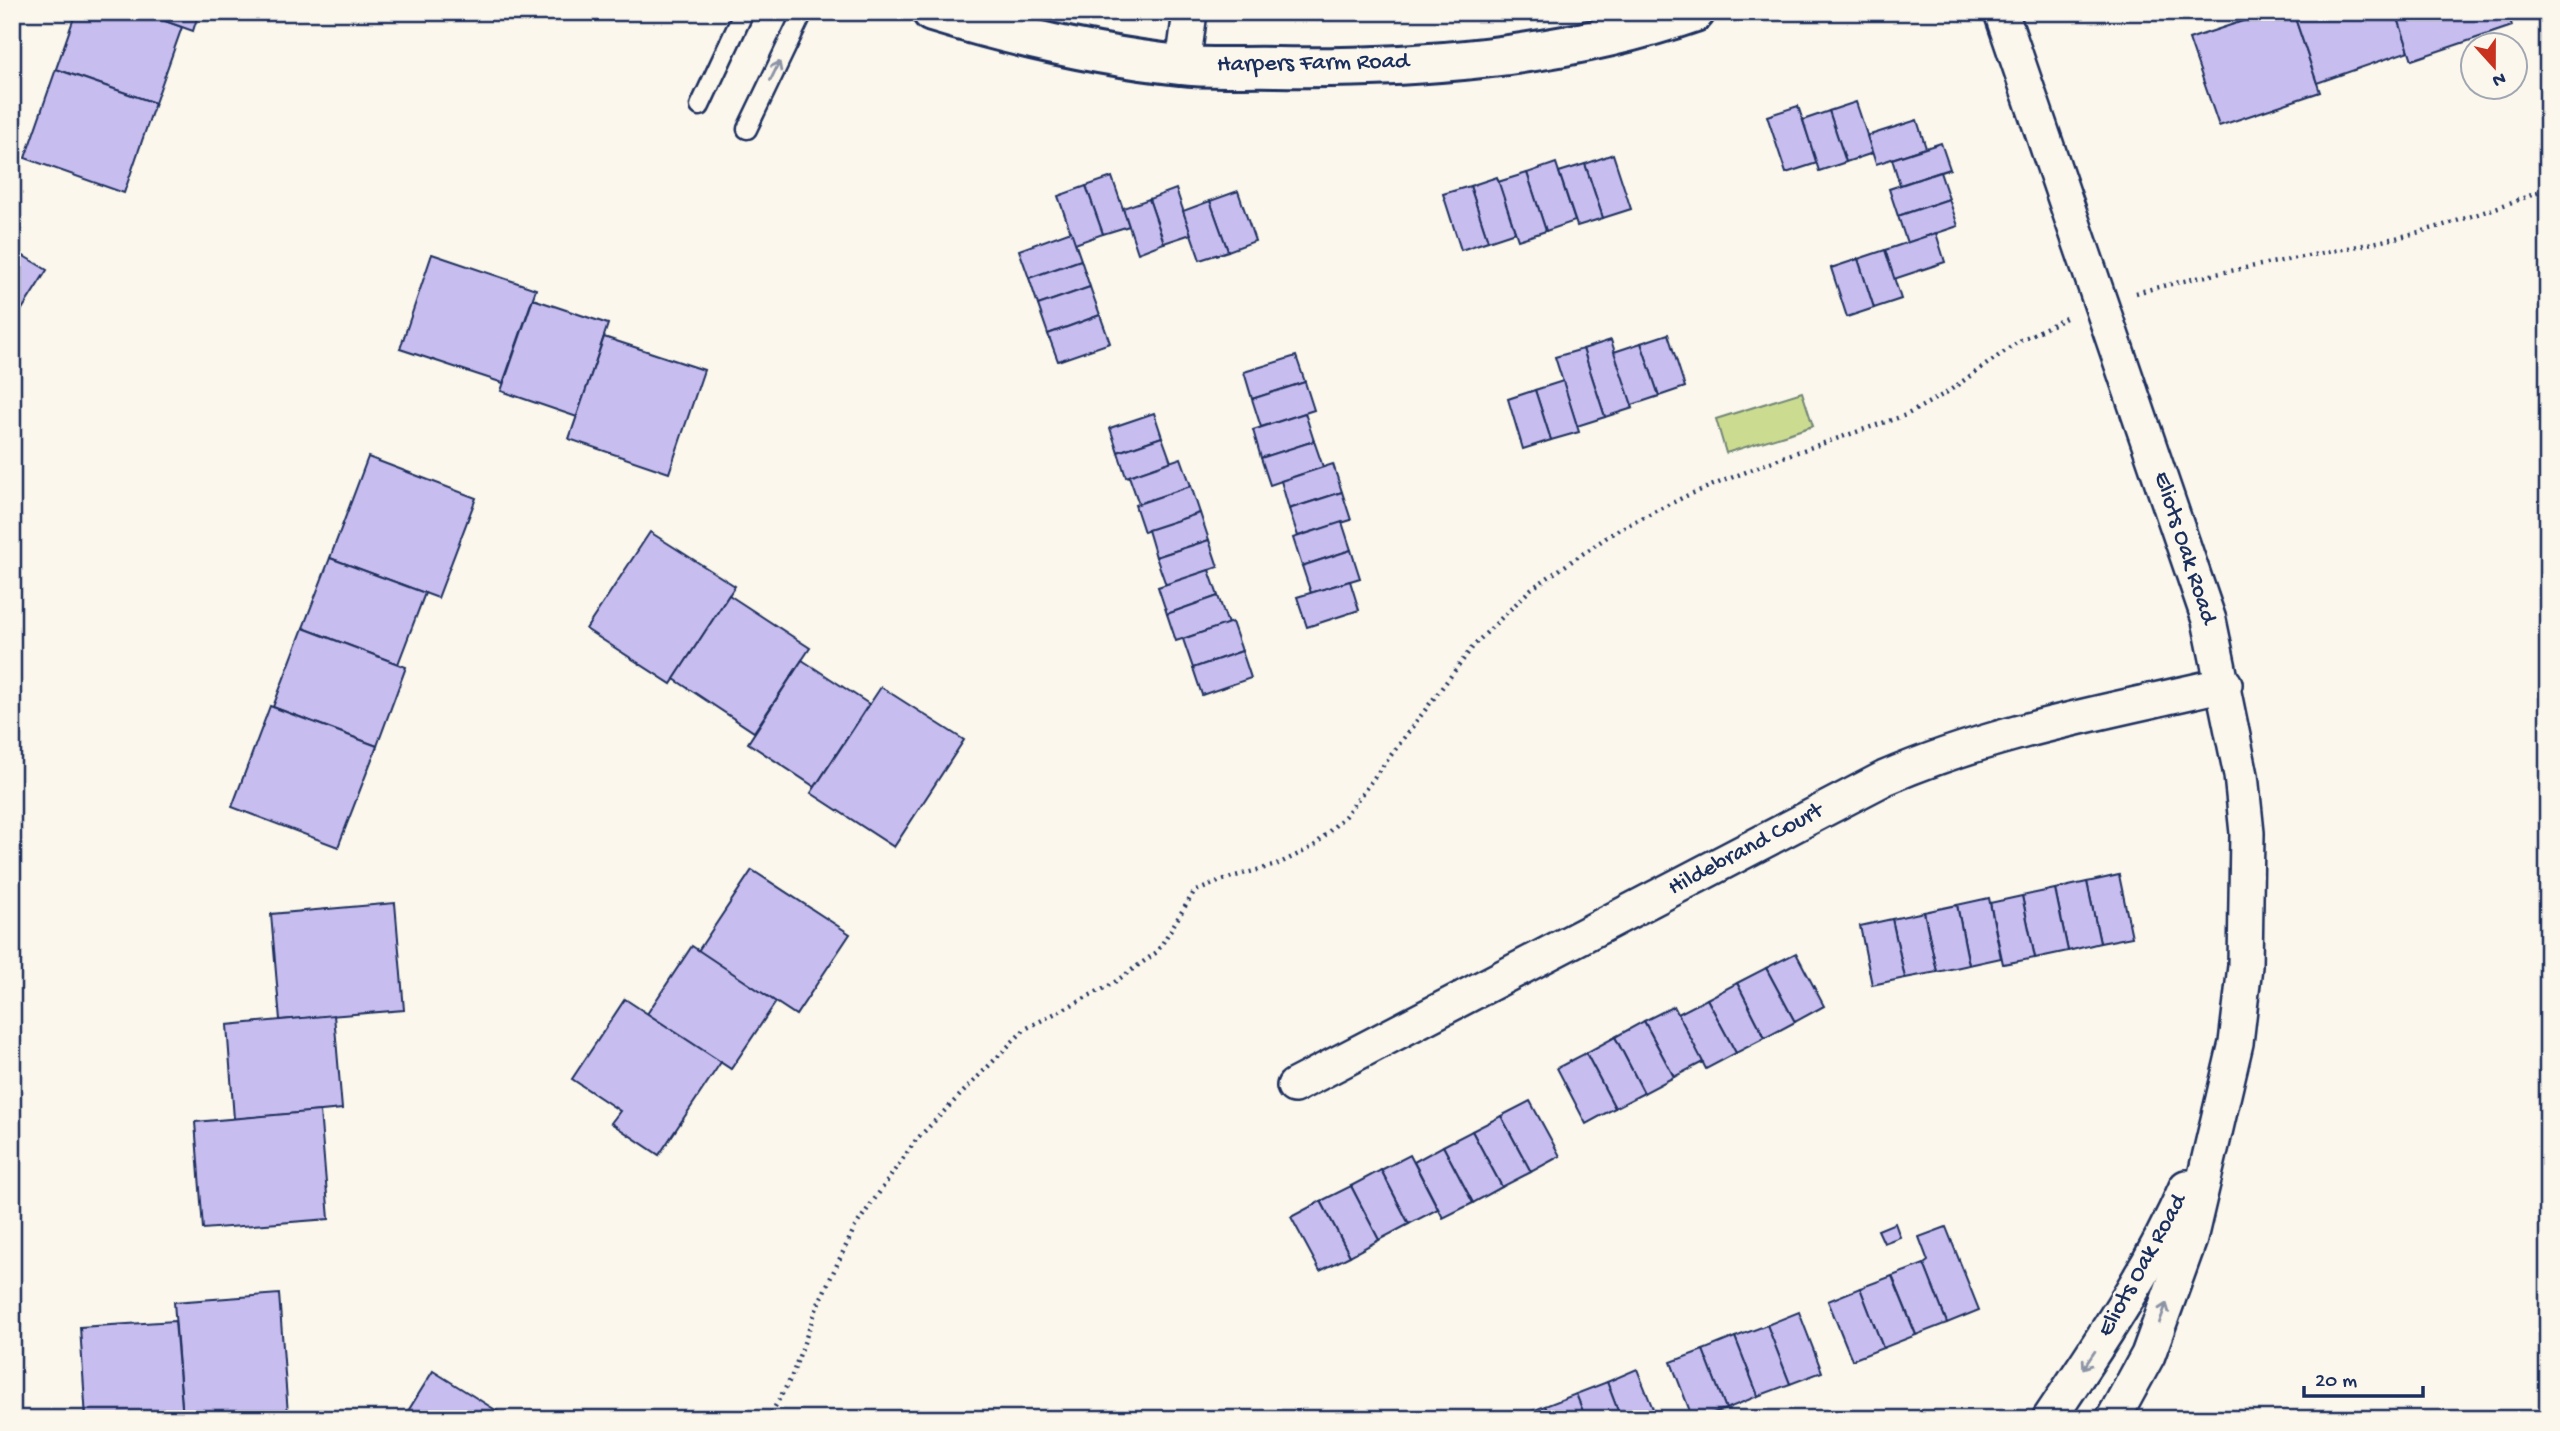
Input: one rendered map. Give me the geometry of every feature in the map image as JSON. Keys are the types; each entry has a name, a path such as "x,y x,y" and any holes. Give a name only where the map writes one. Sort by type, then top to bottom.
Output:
{"main road":[{"name":"Harpers Farm Road","path":"932,12 1011,36 1183,65 1348,68 1462,60 1553,47 1656,26 1695,12"}],"street":[{"path":"1183,65 1190,12"},
{"name":"Eliots Oak Road","path":"2001,12 2209,620 2225,684 2248,833 2249,901 2236,1044 2190,1239 2148,1355 2113,1419"},
{"name":"Hildebrand Court","path":"1294,1086 1885,778 1934,756 1989,740 2225,684"},
{"name":"Eliots Oak Road","path":"2049,1419 2103,1339 2167,1231 2222,1104"}],"lane":[{"path":"699,106 744,12"},
{"path":"747,129 803,12"}],"path":[{"path":"1215,12 1318,19 1420,12"},
{"path":"768,1419 792,1378 819,1302 855,1227 916,1140 1025,1029 1112,984 1157,952 1194,892 1228,878 1276,865 1313,847 1345,816 1475,644 1531,589 1616,531"}],"green space":[{"path":"1802,392 1813,426 1726,453 1716,419"}],"building":[{"path":"76,12 140,12 182,27 155,103 56,69"},
{"path":"140,12 199,12 193,31"},
{"path":"2270,12 2293,12 2320,92 2219,126 2189,39"},
{"path":"2293,12 2396,12 2409,51 2317,83"},
{"path":"2396,12 2508,12 2512,26 2494,32 2458,32 2458,44 2412,60"},
{"path":"56,69 155,103 124,193 25,158"},
{"path":"1856,102 1873,153 1846,162 1829,111"},
{"path":"1798,106 1817,163 1786,173 1767,116"},
{"path":"1829,111 1846,162 1819,171 1803,120"},
{"path":"1917,120 1926,148 1876,164 1867,136"},
{"path":"1941,143 1950,169 1900,185 1892,159"},
{"path":"1613,154 1631,209 1603,218 1585,164"},
{"path":"1556,163 1575,221 1546,231 1527,173"},
{"path":"1585,164 1603,218 1577,226 1559,172"},
{"path":"1940,172 1949,199 1898,216 1889,189"},
{"path":"1527,173 1546,231 1518,240 1498,182"},
{"path":"1112,177 1129,226 1103,234 1086,186"},
{"path":"1497,177 1515,232 1488,241 1470,186"},
{"path":"1086,186 1103,234 1075,244 1058,196"},
{"path":"1470,186 1488,241 1461,250 1443,194"},
{"path":"1176,189 1191,234 1164,243 1149,199"},
{"path":"1238,191 1255,241 1228,251 1210,201"},
{"path":"1149,199 1164,243 1138,253 1123,208"},
{"path":"1949,199 1958,226 1907,243 1898,216"},
{"path":"1210,201 1228,251 1200,260 1183,211"},
{"path":"1071,231 1081,260 1029,278 1019,250"},
{"path":"1936,233 1945,262 1894,279 1885,250"},
{"path":"12,249 47,270 12,325"},
{"path":"1885,250 1901,299 1874,308 1858,259"},
{"path":"432,254 536,289 503,383 400,349"},
{"path":"1858,259 1874,308 1847,317 1831,268"},
{"path":"1081,260 1090,287 1038,305 1029,278"},
{"path":"1090,287 1100,315 1048,334 1038,305"},
{"path":"533,299 608,324 577,417 501,391"},
{"path":"1100,315 1110,343 1058,361 1048,334"},
{"path":"1668,334 1685,387 1659,396 1641,343"},
{"path":"604,337 704,370 669,473 569,439"},
{"path":"1611,340 1633,408 1605,417 1583,349"},
{"path":"1641,343 1659,396 1632,405 1614,352"},
{"path":"1583,349 1605,417 1577,426 1555,357"},
{"path":"1296,356 1305,382 1252,399 1244,372"},
{"path":"1563,381 1579,432 1551,440 1535,390"},
{"path":"1305,382 1314,410 1261,427 1252,399"},
{"path":"1535,390 1551,440 1523,449 1508,399"},
{"path":"1154,413 1162,437 1118,452 1110,428"},
{"path":"1305,413 1314,441 1261,458 1253,430"},
{"path":"1162,437 1171,462 1126,477 1118,452"},
{"path":"1314,441 1323,467 1270,485 1261,458"},
{"path":"368,457 476,498 438,598 330,558"},
{"path":"1181,458 1191,486 1139,504 1129,476"},
{"path":"1333,464 1342,492 1289,509 1281,481"},
{"path":"1191,486 1200,513 1144,532 1135,505"},
{"path":"1342,492 1351,520 1298,536 1289,509"},
{"path":"1200,513 1209,540 1156,557 1148,530"},
{"path":"1342,522 1351,550 1302,566 1293,538"},
{"path":"650,532 735,586 671,684 586,629"},
{"path":"1209,540 1218,567 1166,585 1156,557"},
{"path":"1351,550 1360,578 1311,593 1302,566"},
{"path":"330,558 425,593 398,664 303,628"},
{"path":"1209,570 1218,596 1167,614 1158,587"},
{"path":"1350,581 1359,610 1307,627 1297,597"},
{"path":"729,595 810,648 754,732 674,679"},
{"path":"1218,596 1228,624 1176,641 1167,614"},
{"path":"1232,622 1242,651 1193,668 1183,639"},
{"path":"303,628 406,667 377,746 273,707"},
{"path":"1242,651 1251,678 1202,695 1193,668"},
{"path":"802,660 869,704 815,787 748,743"},
{"path":"881,687 964,740 894,847 811,793"},
{"path":"270,706 377,746 338,847 232,807"},
{"path":"752,870 850,934 796,1015 698,951"},
{"path":"2119,875 2132,937 2100,943 2087,882"},
{"path":"2087,882 2100,943 2068,951 2055,889"},
{"path":"2055,889 2068,951 2035,958 2022,896"},
{"path":"2022,896 2035,958 2003,964 1990,903"},
{"path":"1989,898 2001,958 1969,965 1957,905"},
{"path":"395,903 404,1010 280,1020 271,914"},
{"path":"1957,905 1969,965 1937,972 1924,912"},
{"path":"1924,912 1937,972 1905,978 1892,919"},
{"path":"1892,919 1905,978 1872,985 1860,926"},
{"path":"692,946 776,1002 731,1069 647,1014"},
{"path":"1796,953 1824,1006 1795,1022 1766,968"},
{"path":"1766,968 1795,1022 1765,1038 1737,983"},
{"path":"1737,983 1765,1038 1736,1053 1707,999"},
{"path":"625,999 721,1062 659,1155 611,1123 620,1111 572,1079"},
{"path":"1707,999 1736,1053 1706,1069 1678,1014"},
{"path":"1674,1006 1703,1062 1674,1077 1644,1021"},
{"path":"334,1015 342,1109 234,1119 227,1025"},
{"path":"1644,1021 1674,1077 1644,1093 1615,1037"},
{"path":"1615,1037 1644,1093 1615,1108 1586,1053"},
{"path":"1586,1053 1615,1108 1586,1124 1557,1068"},
{"path":"1530,1101 1560,1156 1531,1172 1501,1116"},
{"path":"320,1111 329,1219 203,1229 195,1122"},
{"path":"1501,1116 1531,1172 1502,1187 1472,1131"},
{"path":"1472,1131 1502,1187 1473,1203 1443,1146"},
{"path":"1443,1146 1473,1203 1443,1218 1414,1162"},
{"path":"1410,1155 1438,1209 1409,1224 1381,1170"},
{"path":"1381,1170 1409,1224 1379,1240 1351,1186"},
{"path":"1351,1186 1379,1240 1350,1256 1321,1201"},
{"path":"1321,1201 1350,1256 1320,1271 1291,1217"},
{"path":"1895,1223 1900,1237 1884,1243 1878,1230"},
{"path":"1946,1227 1979,1310 1947,1323 1924,1264 1928,1261 1919,1237"},
{"path":"1924,1264 1947,1323 1916,1335 1892,1276"},
{"path":"1892,1276 1916,1335 1883,1348 1860,1288"},
{"path":"1860,1288 1883,1348 1852,1360 1828,1301"},
{"path":"279,1294 288,1414 183,1419 174,1302"},
{"path":"1799,1312 1822,1372 1790,1384 1767,1325"},
{"path":"175,1321 183,1419 86,1419 80,1327"},
{"path":"1767,1325 1790,1384 1758,1396 1735,1337"},
{"path":"1735,1337 1758,1396 1726,1409 1703,1350"},
{"path":"1703,1350 1726,1409 1693,1419 1671,1362"},
{"path":"1637,1369 1657,1419 1621,1419 1607,1382"},
{"path":"433,1371 510,1419 403,1419"},
{"path":"1607,1382 1621,1419 1586,1419 1576,1394"},
{"path":"1576,1394 1586,1419 1550,1419 1545,1406"},
{"path":"1545,1406 1550,1419 1514,1419 1514,1418"}]}
